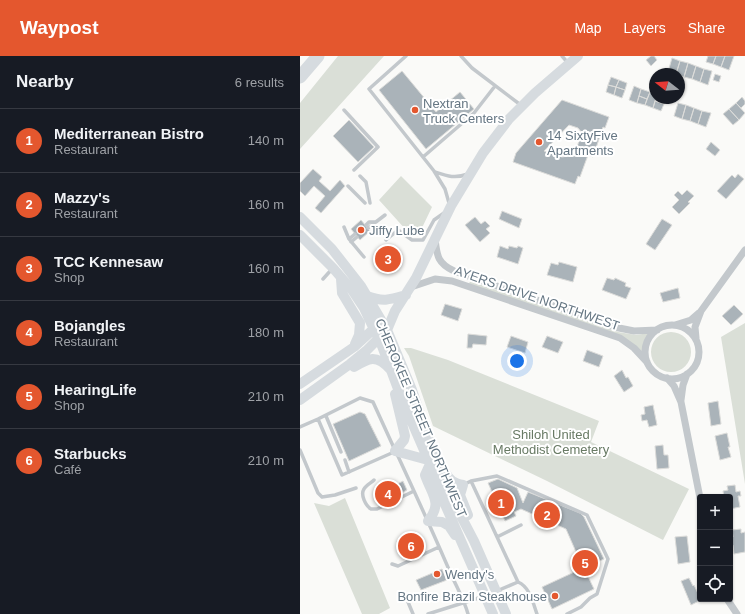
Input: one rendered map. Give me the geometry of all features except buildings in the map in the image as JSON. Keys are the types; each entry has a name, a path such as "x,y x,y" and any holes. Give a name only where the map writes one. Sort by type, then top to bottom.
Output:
{"highway":[{"path":"300,77 318,56"}],"main road":[{"path":"300,400 366,351 378,338 384,325 408,291 449,210 488,146 509,118 566,60 578,56"},
{"name":"CHEROKEE STREET NORTHWEST","path":"300,217 332,249 362,286 384,325 412,390 431,459 447,508 493,614"},
{"name":"CHEROKEE STREET NORTHWEST","path":"300,235 333,268 352,290 364,308 431,459 474,541 506,614"},
{"path":"341,279 342,293 360,323 359,334 354,346"},
{"path":"367,296 378,300 385,300 408,291"},
{"path":"300,384 354,346 374,328 384,325"},
{"path":"335,375 344,373 368,359 376,359 383,362 391,370"},
{"path":"397,384 395,395 398,411 405,430 405,436 404,440 395,451 431,459 449,479 455,483 467,483"},
{"path":"428,521 433,515 436,503 425,475 431,459"},
{"path":"467,483 460,495 476,535 474,541"},
{"path":"428,521 442,522 449,526 453,534 460,537"}],"street":[{"name":"AYERS DRIVE NORTHWEST","path":"435,239 440,261 444,266 454,271 619,329 634,331 657,330"},
{"path":"674,325 691,320 701,311 745,250"},
{"name":"AYERS DRIVE NORTHWEST","path":"408,291 435,279 452,281 620,338 634,348 647,362"},
{"path":"681,402 683,385 687,374 692,369 698,357 698,344 695,327 701,311"},
{"path":"687,374 674,378 667,378 654,372 647,362 645,351 647,344 657,330 668,325 674,325 685,328 690,332 698,344"},
{"path":"667,378 674,386 681,402 699,494"},
{"path":"729,602 737,614"}],"lane":[{"path":"386,240 398,230 412,240 423,240 434,220 449,210 446,189 434,171 369,89 406,56"},
{"path":"461,56 472,68 522,106"},
{"path":"423,157 474,114 495,86"},
{"path":"344,110 378,147 354,170"},
{"path":"434,171 450,177 459,177 470,174"},
{"path":"360,176 366,182 370,203"},
{"path":"348,186 365,203"},
{"path":"367,227 385,215"},
{"path":"344,227 350,240 364,257"},
{"path":"350,240 356,235"},
{"path":"323,279 333,268"},
{"path":"300,427 326,416 360,398 373,402 428,521 455,584 465,602 468,614"},
{"path":"326,416 341,452"},
{"path":"318,419 342,475 395,451"},
{"path":"300,451 318,493 322,497 335,495 356,488"},
{"path":"345,460 349,472"},
{"path":"537,614 527,589 523,584 518,582 497,537 467,483 497,476 587,515 608,559 597,594 590,598 581,607 567,614"},
{"path":"374,480 364,488 362,492 367,505 371,509 378,509 414,491"},
{"path":"497,537 521,525"},
{"path":"392,564 398,566 439,547"},
{"path":"428,614 485,596 518,582"},
{"path":"408,602 413,614"}],"green space":[{"path":"338,56 384,56 300,149 300,103"},
{"path":"401,176 432,207 420,232 412,234 407,231 379,200"},
{"path":"470,281 618,332 636,335 649,333 644,343 642,353 636,346 469,284"},
{"path":"745,323 745,484 721,337"},
{"path":"675,332 682,335 688,341 691,352 690,360 682,369 675,372 667,372 660,369 652,360 651,348 654,341 663,333"},
{"name":"Shiloh United Methodist Cemetery","path":"404,348 411,348 448,360 599,421 591,442 689,489 663,540 547,481 433,426 409,356"},
{"path":"345,498 390,608 379,614 362,614 314,503 329,506"}],"place":[{"name":"Nextran Truck Centers","path":"415,110"},
{"name":"14 SixtyFive Apartments","path":"539,142"},
{"name":"Jiffy Lube","path":"361,230"},
{"name":"TCC Kennesaw","path":"388,259"},
{"name":"Bojangles","path":"388,494"},
{"name":"Mediterranean Bistro","path":"501,503"},
{"name":"Mazzy's","path":"547,515"},
{"name":"Starbucks","path":"411,546"},
{"name":"HearingLife","path":"585,563"},
{"name":"Wendy's","path":"437,574"},
{"name":"Bonfire Brazil Steakhouse","path":"555,596"}]}
